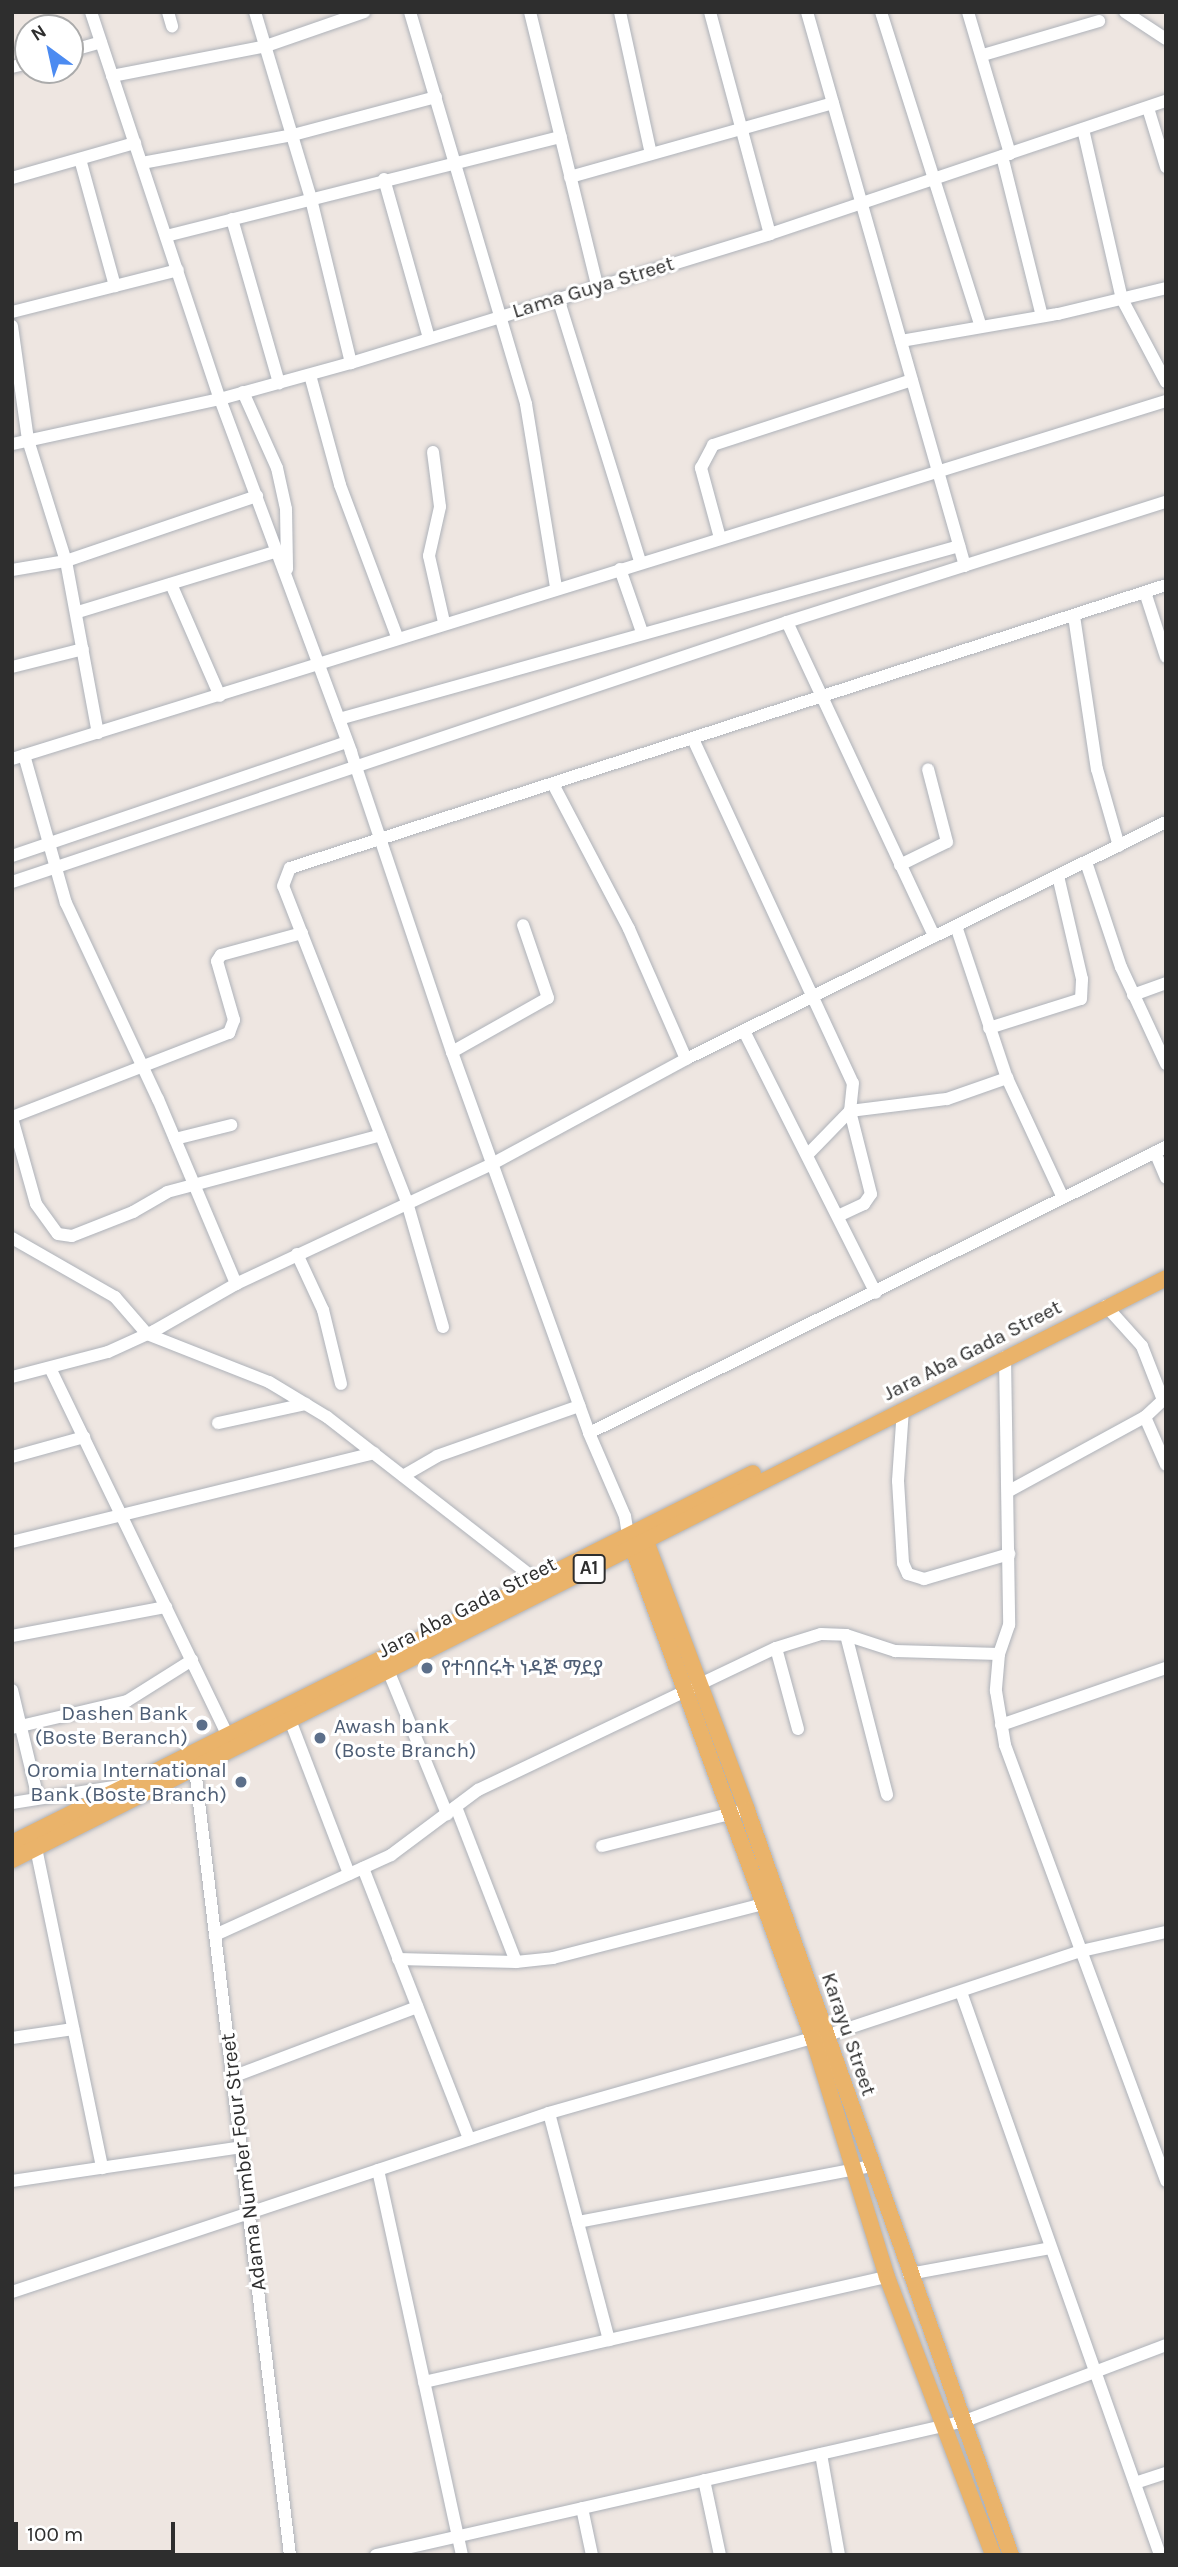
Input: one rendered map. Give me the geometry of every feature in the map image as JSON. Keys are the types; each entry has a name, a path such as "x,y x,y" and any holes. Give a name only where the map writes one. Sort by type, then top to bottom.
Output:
{"main road":[{"name":"Jara Aba Gada Street","path":"12,1860 388,1670 637,1538 1166,1268"},
{"name":"Jara Aba Gada Street","path":"12,1843 538,1581 637,1538 1166,1278"},
{"name":"Karayu Street","path":"637,1538 700,1686 764,1904 872,2166 1012,2555"},
{"name":"Karayu Street","path":"637,1538 685,1693 739,1812 820,2037 853,2168 887,2277 993,2555"}],"street":[{"path":"91,12 220,399 339,719 492,1164 589,1433 637,1538"},
{"path":"168,12 172,26"},
{"path":"255,12 312,199 351,363"},
{"path":"112,76 266,46 335,17 364,12"},
{"path":"410,12 526,404 556,588"},
{"path":"530,12 597,285"},
{"path":"620,12 651,154"},
{"path":"710,12 770,234"},
{"path":"807,12 965,566"},
{"path":"881,12 981,327"},
{"path":"968,12 983,55 1042,316"},
{"path":"1125,12 1166,38"},
{"path":"983,55 1099,21"},
{"path":"84,47 101,42"},
{"path":"142,163 293,135 436,97"},
{"name":"Lama Guya Street","path":"12,444 220,399 351,363 597,285 770,234 1166,101"},
{"path":"570,177 833,103"},
{"path":"1148,108 1166,167"},
{"path":"1083,129 1122,299 1166,382"},
{"path":"166,236 455,160 561,137"},
{"path":"12,178 135,143"},
{"path":"80,159 115,286"},
{"path":"384,179 429,338"},
{"path":"232,219 279,383"},
{"path":"12,312 178,270"},
{"path":"901,341 1042,316 1166,288"},
{"path":"558,298 640,562"},
{"path":"12,326 28,440 66,561 78,612 98,733"},
{"path":"310,375 340,485 397,637"},
{"path":"720,538 701,468 713,445 912,380"},
{"path":"243,392 277,468 286,509 288,580"},
{"path":"236,1284 143,1067 105,992 54,869 18,757 220,696 317,661 1166,401"},
{"path":"433,452 440,508 429,556 444,622"},
{"path":"12,569 66,561 257,495"},
{"path":"12,881 787,622 1166,502"},
{"path":"339,719 959,545"},
{"path":"78,612 277,551"},
{"path":"620,569 642,632"},
{"path":"171,584 220,696"},
{"path":"443,1327 407,1202 283,886 290,868 1166,586"},
{"path":"1145,592 1166,657"},
{"path":"1074,615 1097,769 1119,846"},
{"path":"787,622 934,936"},
{"path":"12,667 83,649"},
{"path":"693,739 853,1083 850,1111 871,1194 864,1204 838,1216"},
{"path":"12,856 347,742"},
{"path":"900,865 947,842 928,769"},
{"path":"553,784 629,929 686,1059"},
{"path":"12,1377 51,1370 150,1332 236,1284 492,1164 686,1059 1166,822"},
{"path":"1086,862 1133,995 1162,1046 1166,1064"},
{"path":"989,1028 1081,999 1082,979 1058,876"},
{"path":"452,1052 548,998 523,925"},
{"path":"956,926 1007,1078 1062,1196"},
{"path":"302,933 221,955 217,961 234,1020 229,1033 12,1118 36,1203 58,1234 72,1236 132,1212 167,1192 196,1188 381,1135"},
{"path":"1133,995 1166,982"},
{"path":"744,1031 876,1293"},
{"path":"808,1154 850,1111 947,1099 1007,1078"},
{"path":"175,1139 231,1125"},
{"path":"589,1433 876,1293 1062,1196 1160,1149 1166,1178"},
{"path":"12,1238 115,1297 150,1332 269,1382 306,1404 374,1453 538,1581"},
{"path":"297,1255 323,1310 341,1384"},
{"path":"1009,1490 1145,1417 1163,1401 1160,1367 1106,1306"},
{"path":"1006,1356 1009,1625 999,1654 996,1690 1001,1725 1052,1874 1166,2182"},
{"path":"51,1370 228,1736"},
{"path":"218,1423 306,1404"},
{"path":"402,1476 437,1457 579,1406"},
{"path":"903,1409 898,1481 903,1563 908,1574 924,1579 1009,1554"},
{"path":"1145,1417 1166,1465"},
{"path":"12,1457 84,1437"},
{"path":"12,1542 374,1453"},
{"path":"12,1636 166,1607"},
{"path":"215,1935 391,1855 478,1790 776,1648 821,1634 846,1635 861,1644 895,1651 999,1654"},
{"path":"846,1635 887,1795"},
{"path":"776,1648 798,1729"},
{"path":"17,1727 127,1701 192,1660"},
{"path":"1001,1725 1166,1668"},
{"path":"388,1670 516,1962"},
{"path":"12,1690 17,1727 38,1798"},
{"path":"290,1720 349,1874"},
{"name":"Adama Number Four Street","path":"195,1769 290,2555"},
{"path":"12,1803 124,1785"},
{"path":"602,1846 739,1812"},
{"path":"36,1848 102,2168"},
{"path":"363,1868 469,2139"},
{"path":"398,1959 516,1962 553,1958 764,1904"},
{"path":"12,2292 549,2113 820,2037 1081,1951 1166,1932"},
{"path":"961,1992 1160,2555"},
{"path":"232,2077 417,2007"},
{"path":"12,2038 73,2029"},
{"path":"549,2113 609,2340"},
{"path":"12,2181 241,2147"},
{"path":"578,2222 872,2166"},
{"path":"378,2170 462,2555"},
{"path":"909,2274 1050,2248"},
{"path":"424,2382 887,2277"},
{"path":"376,2555 965,2421 1166,2345"},
{"path":"821,2454 836,2554"},
{"path":"1135,2483 1166,2473"},
{"path":"704,2480 720,2555"},
{"path":"582,2508 592,2555"}],"place":[{"name":"የተባበሩት ነዳጅ ማደያ","path":"427,1668"},
{"name":"Dashen Bank (Boste Beranch)","path":"202,1725"},
{"name":"Awash bank (Boste Branch)","path":"320,1738"},
{"name":"Oromia International Bank (Boste Branch)","path":"241,1782"}]}
